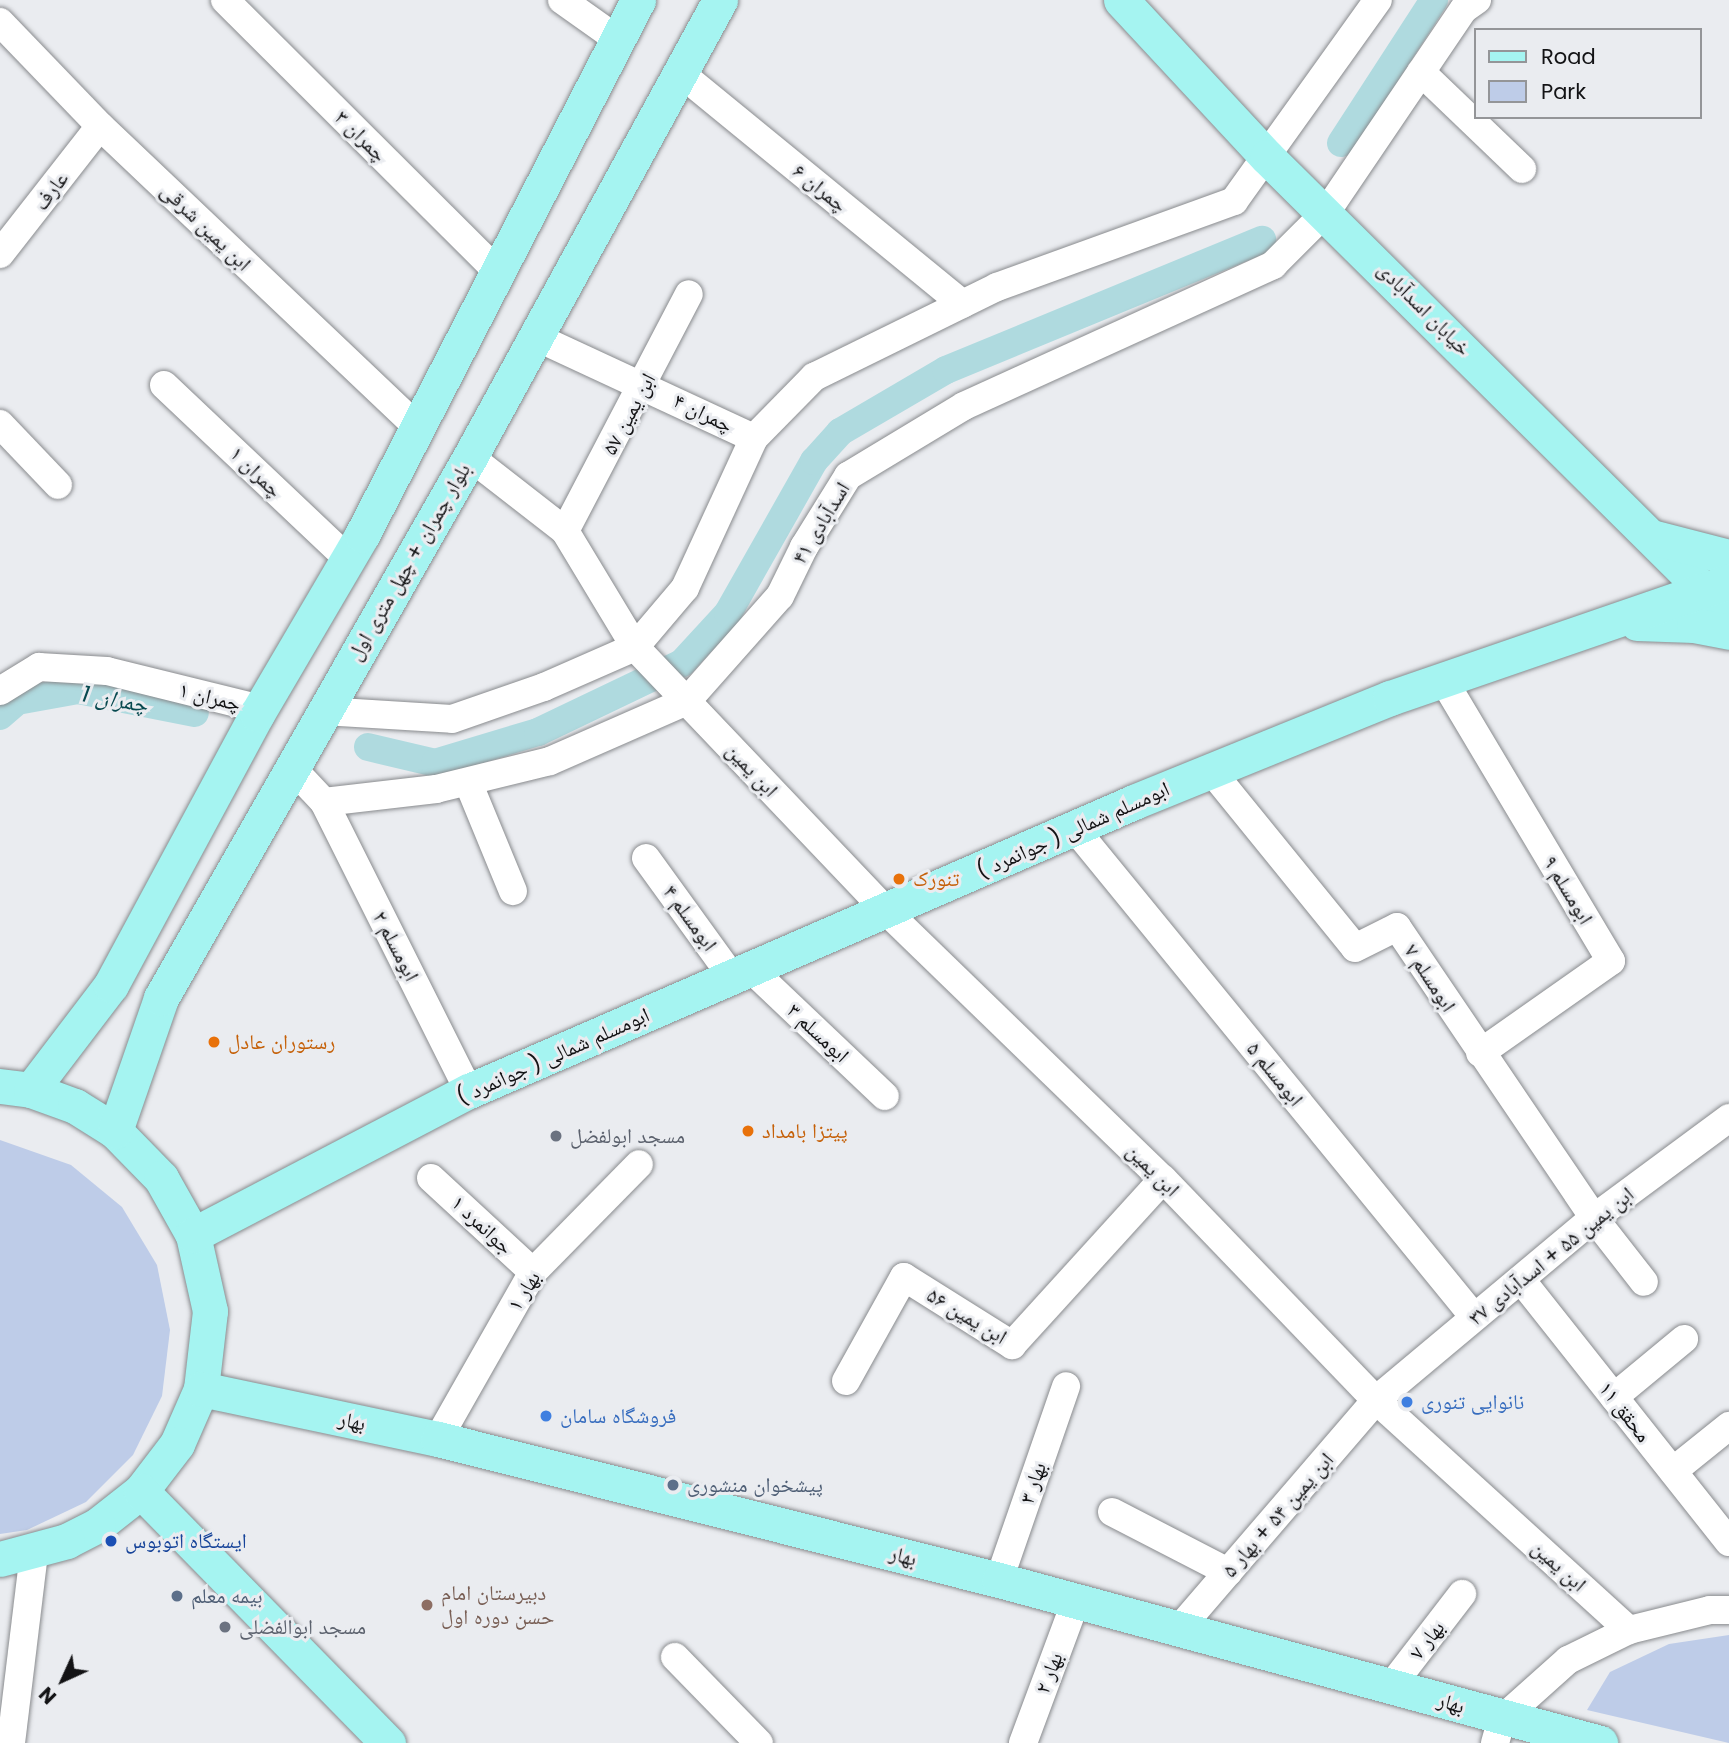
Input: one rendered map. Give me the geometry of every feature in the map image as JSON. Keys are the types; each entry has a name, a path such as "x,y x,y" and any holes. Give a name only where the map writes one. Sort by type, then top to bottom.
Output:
{"main road":[{"path":"0,1559 34,1553 98,1525 141,1491 177,1444 201,1389 210,1311 193,1235 161,1178 116,1131 75,1106 16,1088 111,985 260,709 348,559 638,0"},
{"name":"بلوار چمران + چهل متری اول","path":"116,1131 161,998 470,457 720,0"},
{"name":"خیابان اسدآبادی","path":"1121,0 1267,157 1327,211 1649,536 1717,586 1729,615"},
{"path":"1649,536 1729,557"},
{"name":"ابومسلم شمالی ( جوانمرد )","path":"193,1235 469,1091 887,912 1186,780 1213,773 1390,698 1717,586"},
{"path":"1613,623 1694,625 1729,632"},
{"name":"بهار","path":"201,1389 439,1439 999,1580 1076,1603 1392,1685 1499,1731 1600,1743"},
{"path":"141,1491 388,1743"}],"street":[{"name":"چمران ۳","path":"225,0 498,272"},
{"path":"562,0 617,39"},
{"path":"323,711 452,719 544,688 635,648 685,588 754,438 814,377 997,287 1234,201 1378,0"},
{"name":"اسدآبادی ۴۱","path":"324,802 468,782 550,761 687,701 780,596 848,476 964,406 1273,265 1327,211 1464,9 1476,0"},
{"name":"ابن یمین شرقی","path":"0,22 100,126 418,428"},
{"name":"چمران ۶","path":"679,72 962,304"},
{"path":"1421,72 1522,169"},
{"name":"عارف","path":"0,254 100,126"},
{"name":"ابن یمین ۵۷","path":"565,531 645,384 689,294"},
{"name":"چمران ۴","path":"536,337 645,384 754,438"},
{"name":"چمران ۱","path":"164,385 348,559"},
{"path":"0,425 58,485"},
{"path":"470,457 565,531 635,648"},
{"name":"ابن یمین","path":"635,648 887,912 1163,1179 1376,1400 1629,1630"},
{"name":"۱ چمران","path":"0,691 40,667 107,671 260,709"},
{"name":"ابومسلم ۹","path":"1444,681 1611,961 1480,1053"},
{"name":"ابومسلم ۲","path":"293,769 324,802 469,1091"},
{"name":"ابومسلم ۷","path":"1213,773 1355,947 1397,927 1594,1218 1644,1282"},
{"path":"468,782 513,891"},
{"name":"ابومسلم ۵","path":"1076,830 1474,1317"},
{"name":"ابومسلم ۴","path":"646,858 743,974"},
{"name":"ابومسلم ۳","path":"743,974 885,1096"},
{"name":"ابن یمین ۵۵ + اسدآبادی ۳۷","path":"1376,1400 1474,1317 1522,1281 1594,1218 1729,1118"},
{"name":"بهار ۱","path":"439,1439 533,1272 639,1164"},
{"name":"جوانمرد ۱","path":"431,1178 533,1272"},
{"name":"ابن یمین ۵۶","path":"846,1381 904,1277 1012,1345 1163,1179"},
{"name":"محقق ۱۱","path":"1522,1281 1729,1542"},
{"path":"1614,1397 1684,1339"},
{"name":"بهار ۳","path":"999,1580 1066,1386"},
{"name":"ابن یمین ۵۴ + بهار ۵","path":"1179,1629 1376,1400"},
{"path":"1673,1471 1729,1426"},
{"path":"1112,1512 1228,1572"},
{"path":"11,1743 34,1553"},
{"name":"بهار ۷","path":"1392,1685 1462,1594"},
{"name":"بهار ۲","path":"1023,1743 1076,1603"},
{"path":"1499,1731 1568,1660 1629,1630 1710,1610 1729,1610"},
{"path":"675,1657 759,1743"}],"green space":[{"path":"0,1140 71,1165 122,1207 157,1265 170,1330 162,1396 133,1455 86,1502 27,1530 0,1534"},
{"path":"1729,1635 1729,1743 1587,1710 1610,1672 1669,1644"}],"waterway":[{"path":"1341,143 1434,0"},
{"path":"368,747 435,763 538,732 682,663 728,613 814,461 840,432 946,370 1262,240"},
{"name":"چمران 1","path":"0,716 17,701 78,690 195,713"}],"place":[{"name":"تنورک","path":"899,879"},
{"name":"رستوران عادل","path":"214,1042"},
{"name":"پیتزا بامداد","path":"748,1131"},
{"name":"مسجد ابولفضل","path":"556,1136"},
{"name":"نانوایی تنوری","path":"1407,1402"},
{"name":"فروشگاه سامان","path":"546,1416"},
{"name":"پیشخوان منشوری","path":"673,1485"},
{"name":"ایستگاه اتوبوس","path":"111,1541"},
{"name":"بیمه معلم","path":"177,1596"},
{"name":"دبیرستان امام حسن دوره اول","path":"427,1605"},
{"name":"مسجد ابوالفضلی","path":"225,1627"}]}
